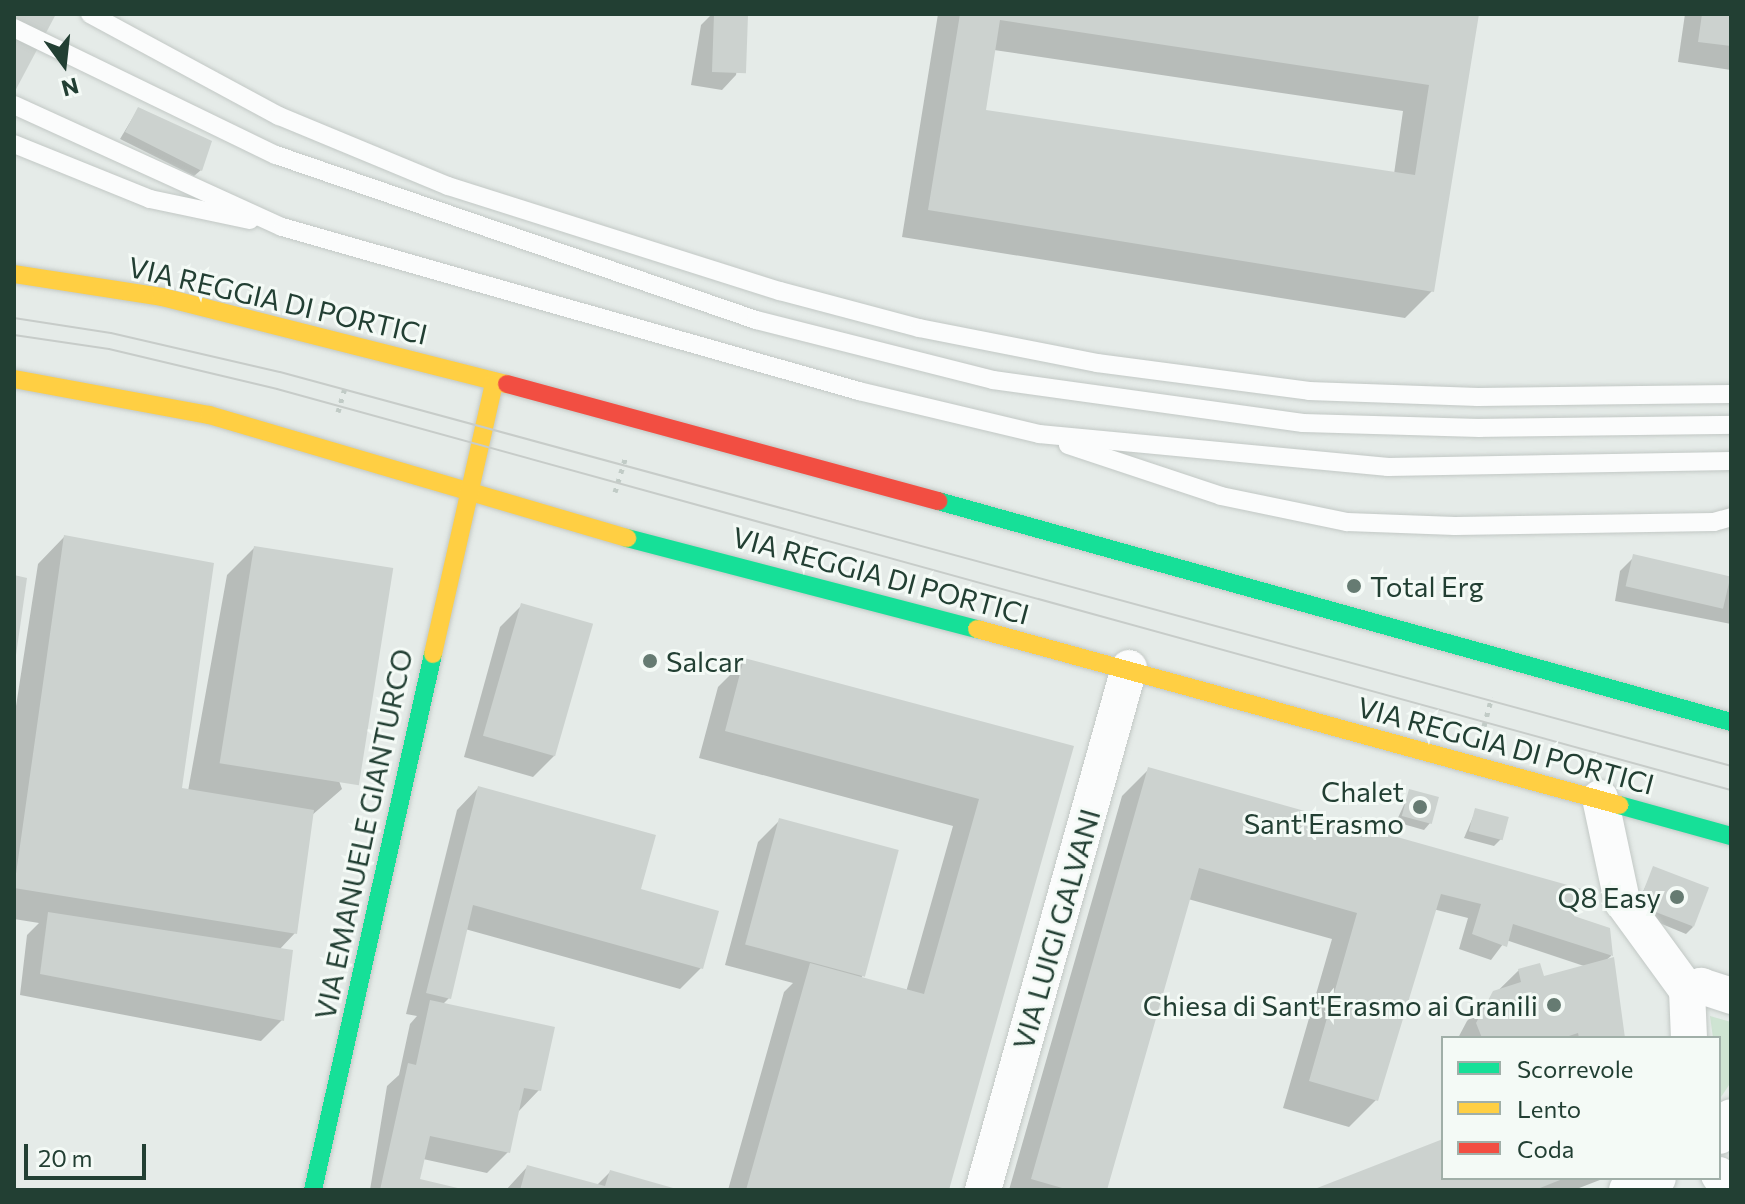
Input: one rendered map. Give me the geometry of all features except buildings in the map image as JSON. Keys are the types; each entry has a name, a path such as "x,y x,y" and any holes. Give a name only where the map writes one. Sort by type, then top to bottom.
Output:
{"main road":[{"name":"VIA REGGIA DI PORTICI","path":"14,274 162,297 637,417 1731,722"},
{"name":"VIA REGGIA DI PORTICI","path":"14,379 209,415 604,532 1129,668 1474,768 1600,798 1731,836"},
{"name":"VIA EMANUELE GIANTURCO","path":"313,1190 467,489 494,383"}],"street":[{"name":"VIA LUIGI GALVANI","path":"983,1190 1129,668"},
{"path":"1600,798 1622,901 1687,990 1689,1036"},
{"path":"1687,990 1701,986 1731,996"}],"lane":[{"path":"90,14 279,116 448,186 780,291 919,328 1097,363 1309,391 1478,397 1731,394"},
{"path":"14,28 305,165 756,320 993,380 1303,423 1480,428 1731,425"},
{"path":"14,105 282,227"},
{"path":"14,144 150,199 282,227 859,391 1039,434 1221,496 1347,522 1455,526 1714,522 1731,517"},
{"path":"1039,434 1388,467 1731,461"}],"path":[{"path":"327,448 358,345"},
{"path":"604,532 637,417"},
{"path":"1474,768 1502,658"}],"green space":[{"path":"1710,1016 1731,1022 1731,1082 1721,1097 1721,1036 1713,1036"}],"tram line":[{"path":"14,318 111,333 280,372 1731,766"},
{"path":"14,335 109,349 277,389 1731,790"}],"traffic: fast":[{"path":"938,501 1731,722"},
{"path":"627,538 977,629"},
{"path":"313,1190 433,654"},
{"path":"1619,805 1731,836"}],"traffic: slow":[{"path":"14,274 162,297 507,384"},
{"path":"14,379 209,415 627,538"},
{"path":"433,654 494,383"},
{"path":"977,629 1619,805"}],"traffic: jam":[{"path":"507,384 938,501"}],"place":[{"name":"Total Erg","path":"1354,586"},
{"name":"Salcar","path":"650,661"},
{"name":"Chalet Sant'Erasmo","path":"1420,807"},
{"name":"Q8 Easy","path":"1677,897"},
{"name":"Chiesa di Sant'Erasmo ai Granili","path":"1554,1005"}]}
